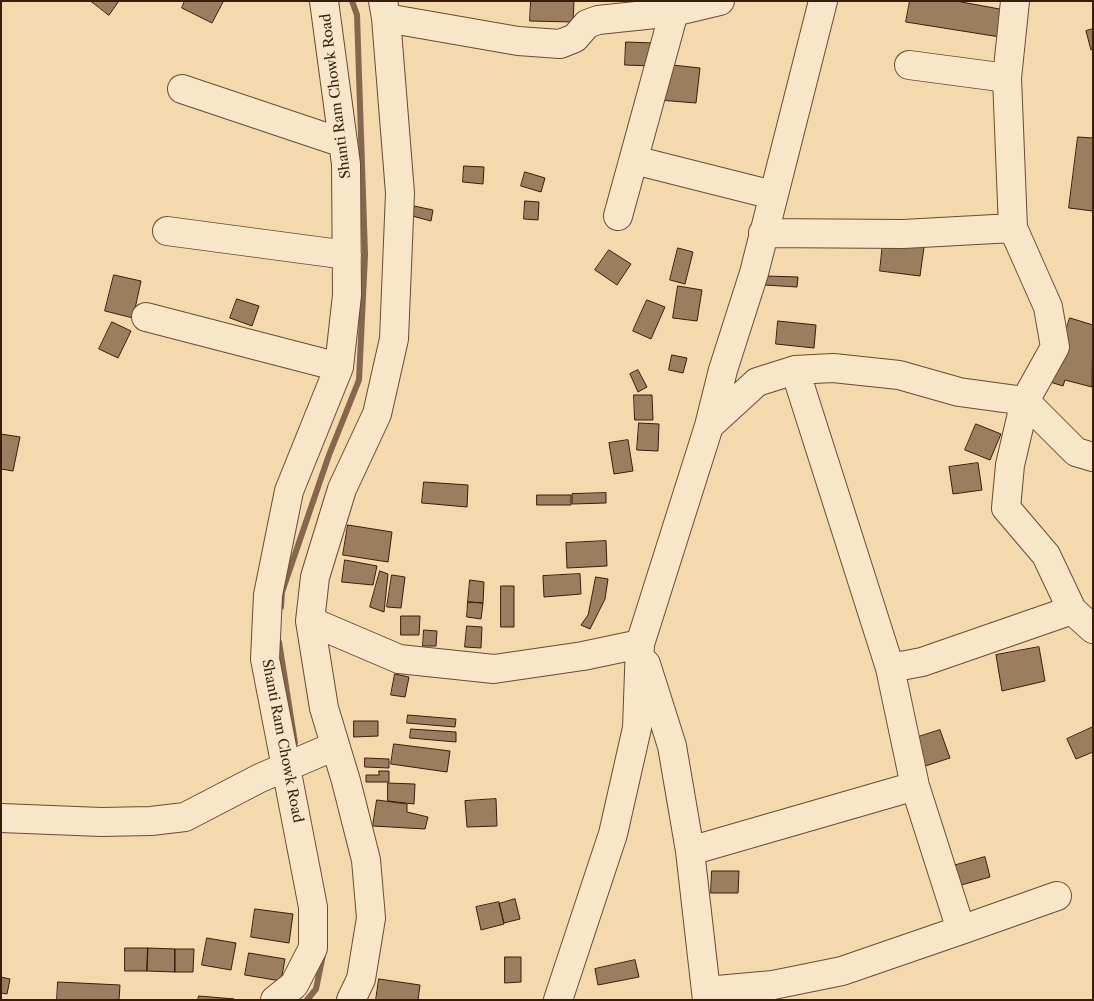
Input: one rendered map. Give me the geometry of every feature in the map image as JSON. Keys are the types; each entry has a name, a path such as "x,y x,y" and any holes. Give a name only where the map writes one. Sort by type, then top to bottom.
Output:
{"street":[{"name":"Shanti Ram Chowk Road","path":"275,1000 294,985 313,948 312,907 288,764 266,659 268,595 289,491 339,368 348,295 346,164 324,1"},
{"path":"351,1000 361,979 371,918 366,860 346,781 327,748 324,708 310,621 315,577 342,489 377,414 394,338 400,193 385,10 518,41 560,44 575,38 587,24 598,20 720,1"},
{"path":"558,1000 613,834 637,728 640,644 709,426 723,370 763,233 823,1"},
{"path":"1015,1 1007,78 1013,228 1048,307 1055,347 1025,401 1010,465 1006,508 1046,555 1072,610 1093,629"},
{"path":"618,216 634,160 660,9"},
{"path":"909,65 1007,78"},
{"path":"182,89 343,143"},
{"path":"634,160 773,195"},
{"path":"763,233 903,234 1013,228"},
{"path":"168,231 347,255"},
{"path":"146,317 339,368"},
{"path":"709,426 757,382 795,370 833,368 899,375 959,392 1025,401 1076,452 1093,457"},
{"path":"795,370 890,668 916,786 961,930"},
{"path":"890,668 922,662 1072,610"},
{"path":"310,621 399,659 494,669 583,656 640,644"},
{"path":"640,644 672,746 690,850 706,995 773,985 842,971 1057,896"},
{"path":"1,818 101,822 150,821 185,817 288,764 327,748"},
{"path":"690,850 916,786"}],"building":[{"path":"91,1 119,1 109,15"},
{"path":"185,1 223,2 212,23 182,8"},
{"path":"531,1 574,1 573,22 530,21"},
{"path":"910,1 956,1 1005,10 1000,37 906,22"},
{"path":"1093,29 1093,49 1091,50 1086,31"},
{"path":"626,42 654,43 652,66 625,65"},
{"path":"663,64 700,68 696,103 659,100"},
{"path":"1078,137 1093,138 1093,211 1069,208"},
{"path":"464,166 484,167 483,184 463,182"},
{"path":"525,172 545,178 541,192 521,186"},
{"path":"525,201 539,202 538,220 524,219"},
{"path":"414,206 433,210 431,221 412,216"},
{"path":"883,242 924,247 920,276 880,271"},
{"path":"678,248 693,252 685,284 670,280"},
{"path":"609,250 631,264 617,285 595,270"},
{"path":"114,275 141,281 133,318 105,311"},
{"path":"766,276 798,277 797,287 765,285"},
{"path":"678,286 702,290 697,321 673,318"},
{"path":"237,299 259,306 252,326 230,318"},
{"path":"647,300 665,307 651,339 633,331"},
{"path":"1070,318 1093,325 1092,387 1065,380 1063,386 1050,382"},
{"path":"778,321 816,325 814,348 776,344"},
{"path":"112,322 131,331 118,358 99,349"},
{"path":"672,355 687,358 683,373 669,370"},
{"path":"638,370 647,387 638,392 630,374"},
{"path":"634,395 652,395 653,420 635,420"},
{"path":"639,423 659,424 658,451 637,450"},
{"path":"976,424 1001,434 990,460 965,450"},
{"path":"1,434 20,437 13,471 1,469"},
{"path":"628,440 633,471 614,474 609,443"},
{"path":"978,463 982,490 953,494 949,467"},
{"path":"424,482 468,485 467,507 422,503"},
{"path":"606,493 606,503 572,504 572,494"},
{"path":"537,495 571,495 571,505 537,505"},
{"path":"348,525 392,532 388,562 343,555"},
{"path":"606,541 607,566 567,568 566,543"},
{"path":"345,560 377,566 373,585 342,582"},
{"path":"380,571 388,574 384,612 370,607"},
{"path":"580,574 581,594 544,597 543,576"},
{"path":"392,575 405,577 401,608 387,607"},
{"path":"596,577 608,579 605,599 590,629 581,625 588,615"},
{"path":"470,580 484,582 483,603 468,602"},
{"path":"501,586 514,586 514,627 501,627"},
{"path":"468,602 483,603 481,619 467,617"},
{"path":"401,616 420,616 419,635 401,635"},
{"path":"467,626 482,627 481,648 465,647"},
{"path":"424,630 437,631 436,646 423,646"},
{"path":"1039,647 1045,681 1002,691 996,655"},
{"path":"395,674 409,677 405,697 391,695"},
{"path":"408,715 456,719 455,727 407,723"},
{"path":"354,721 378,721 378,736 354,737"},
{"path":"1093,727 1093,752 1076,759 1067,739"},
{"path":"411,729 456,732 456,742 410,738"},
{"path":"940,730 950,758 922,767 912,739"},
{"path":"394,744 450,751 447,772 391,764"},
{"path":"365,758 389,759 389,768 365,767"},
{"path":"379,771 389,771 389,782 366,782 366,775 379,775"},
{"path":"388,783 415,784 414,804 388,801"},
{"path":"496,799 497,826 467,827 465,801"},
{"path":"377,800 407,804 407,812 428,817 425,829 373,826"},
{"path":"985,857 990,877 954,887 949,867"},
{"path":"712,871 739,871 738,893 711,893"},
{"path":"515,899 520,919 504,923 499,904"},
{"path":"499,902 504,924 481,930 476,907"},
{"path":"255,909 293,914 289,943 251,937"},
{"path":"207,938 236,943 231,970 202,965"},
{"path":"125,948 148,948 147,971 125,971"},
{"path":"148,948 175,949 175,972 147,971"},
{"path":"175,949 194,949 193,972 175,972"},
{"path":"249,953 285,959 281,981 245,975"},
{"path":"505,957 521,957 521,982 505,983"},
{"path":"635,960 639,977 598,985 595,969"},
{"path":"1,977 10,979 7,994 1,993"},
{"path":"379,979 420,985 418,1000 376,1000"},
{"path":"58,982 120,985 119,1000 57,1000"},
{"path":"199,996 234,999 198,1000"}],"waterway":[{"path":"281,607 282,592 329,455 359,380 365,255 357,15 352,1"},
{"path":"279,642 295,743"},
{"path":"307,1000 316,989 323,955"}]}
